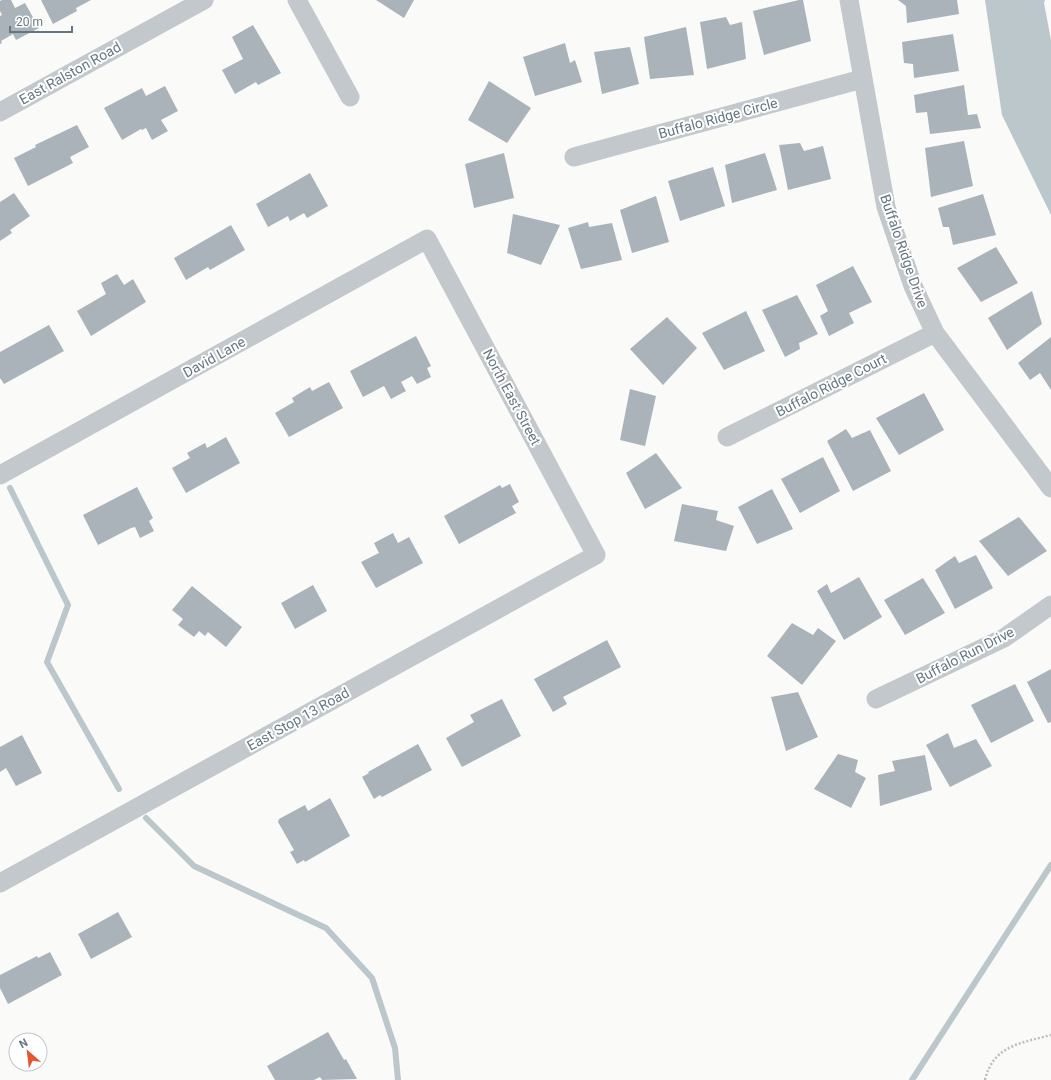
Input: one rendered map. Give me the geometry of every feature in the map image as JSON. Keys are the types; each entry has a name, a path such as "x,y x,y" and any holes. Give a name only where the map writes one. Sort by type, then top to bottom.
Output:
{"street":[{"name":"East Ralston Road","path":"0,112 204,0"},
{"path":"297,0 350,97"},
{"name":"Buffalo Ridge Drive","path":"849,0 886,207 913,286 935,333 1051,488"},
{"name":"Buffalo Ridge Circle","path":"574,157 862,79"},
{"name":"David Lane","path":"0,475 427,239"},
{"name":"North East Street","path":"427,239 596,555"},
{"name":"Buffalo Ridge Court","path":"727,437 935,333"},
{"name":"East Stop 13 Road","path":"0,883 596,555"},
{"name":"Buffalo Run Drive","path":"876,699 1004,638 1051,605"}],"path":[{"path":"985,1080 987,1071 1000,1053 1014,1044 1051,1035"}],"shaded area":[{"path":"985,0 1045,0 1044,3 1051,40 1051,215 1002,115"}],"building":[{"path":"11,0 15,8 25,3 39,28 16,40 13,34 1,41 2,43 0,44 0,16 2,15 0,11 0,1"},
{"path":"41,0 91,0 76,8 77,11 53,24"},
{"path":"376,0 414,0 404,18"},
{"path":"803,0 811,41 764,55 753,11"},
{"path":"898,0 957,0 959,14 907,23 906,6"},
{"path":"726,17 730,25 742,22 746,59 707,69 700,22"},
{"path":"253,25 281,73 258,85 256,82 235,94 222,70 243,59 232,37"},
{"path":"686,27 694,75 650,79 644,37"},
{"path":"953,34 959,71 914,78 913,64 904,63 902,42"},
{"path":"565,43 570,63 575,60 582,82 535,96 523,57"},
{"path":"630,47 639,84 602,94 594,52"},
{"path":"489,81 531,108 507,143 468,120"},
{"path":"964,85 968,115 977,114 981,128 930,134 927,112 916,113 914,95"},
{"path":"165,86 178,111 161,120 168,131 152,140 146,128 141,129 122,140 104,108 142,88 146,96"},
{"path":"77,125 89,147 70,157 73,163 28,186 14,158 36,147 35,145"},
{"path":"964,141 973,186 931,197 925,148"},
{"path":"800,143 804,151 823,146 831,179 788,190 779,145"},
{"path":"504,153 514,198 474,208 465,164"},
{"path":"765,153 777,190 732,203 725,165"},
{"path":"713,167 725,206 680,221 668,181"},
{"path":"310,173 328,206 307,218 304,213 290,221 288,216 268,227 256,204"},
{"path":"14,193 30,216 10,230 12,233 0,241 0,202"},
{"path":"983,194 996,235 953,245 949,227 943,227 938,208"},
{"path":"656,196 669,242 632,253 620,210"},
{"path":"513,214 560,225 541,265 507,253"},
{"path":"588,222 589,227 612,223 622,260 581,269 568,228"},
{"path":"231,225 245,250 210,270 208,267 186,280 174,258"},
{"path":"996,247 1018,283 981,302 957,268"},
{"path":"853,266 872,302 849,313 854,323 829,336 820,316 828,311 816,285"},
{"path":"117,274 124,285 133,279 146,302 91,336 77,311 106,294 101,283"},
{"path":"1032,291 1042,324 1007,350 988,318"},
{"path":"797,295 818,334 799,343 800,349 785,357 762,310"},
{"path":"746,311 765,351 724,370 702,333"},
{"path":"667,317 697,348 663,385 630,349"},
{"path":"49,325 64,351 4,384 0,378 0,352"},
{"path":"416,336 431,366 427,368 431,377 417,384 412,376 401,382 406,391 391,399 384,386 363,397 350,371"},
{"path":"1051,337 1051,390 1040,373 1030,380 1018,363"},
{"path":"329,382 343,408 289,437 275,413 294,402 292,398 310,387 312,391"},
{"path":"630,389 656,396 645,446 620,440"},
{"path":"924,393 944,430 899,455 876,418"},
{"path":"846,429 852,438 870,430 891,471 853,491 827,441"},
{"path":"226,437 240,463 186,493 172,468 190,458 187,453 205,443 207,448"},
{"path":"656,453 682,488 645,509 626,473"},
{"path":"823,457 840,491 800,513 781,479"},
{"path":"510,484 519,502 512,506 516,513 459,544 444,516 500,485 502,488"},
{"path":"137,487 153,518 149,521 154,531 140,538 135,527 131,528 98,545 83,515"},
{"path":"772,489 793,529 757,544 738,507"},
{"path":"682,504 718,511 716,520 734,526 726,551 674,541"},
{"path":"1019,517 1047,551 1008,576 979,541"},
{"path":"393,533 398,543 409,537 423,563 376,588 361,562 379,553 374,543"},
{"path":"976,555 993,588 955,609 935,570 955,556 959,563"},
{"path":"859,577 882,617 844,640 817,591 827,584 831,593"},
{"path":"923,578 945,613 905,635 884,600"},
{"path":"313,585 327,611 295,629 281,603"},
{"path":"192,586 242,627 226,647 208,632 205,636 199,631 194,637 178,625 183,619 172,610"},
{"path":"792,623 813,635 818,628 836,641 802,685 767,656"},
{"path":"607,640 621,667 563,697 567,704 553,712 534,679"},
{"path":"1051,669 1051,722 1048,723 1027,682"},
{"path":"1015,684 1034,721 991,743 971,705"},
{"path":"798,692 818,737 786,751 771,697"},
{"path":"502,699 521,736 462,767 446,738 474,722 470,715"},
{"path":"948,733 954,748 976,739 992,766 950,787 926,745"},
{"path":"22,735 42,773 16,786 6,768 0,772 0,747"},
{"path":"418,744 432,770 382,797 380,795 374,799 362,777 369,773 368,772"},
{"path":"838,754 858,760 855,772 866,778 851,808 814,789"},
{"path":"925,755 932,790 880,806 878,775 895,771 892,761"},
{"path":"330,798 350,836 305,862 304,860 297,864 290,852 294,850 278,822 279,819 305,805 308,811"},
{"path":"118,912 132,937 91,959 78,934"},
{"path":"50,952 62,975 8,1004 0,988 0,975 37,956 38,958"},
{"path":"328,1032 357,1079 322,1080 320,1077 314,1080 275,1080 267,1066"}],"waterway":[{"path":"10,488 68,605 47,662 119,789"},
{"path":"146,818 194,866 326,928 372,978 395,1048 398,1080"},
{"path":"912,1080 1051,865"}]}
